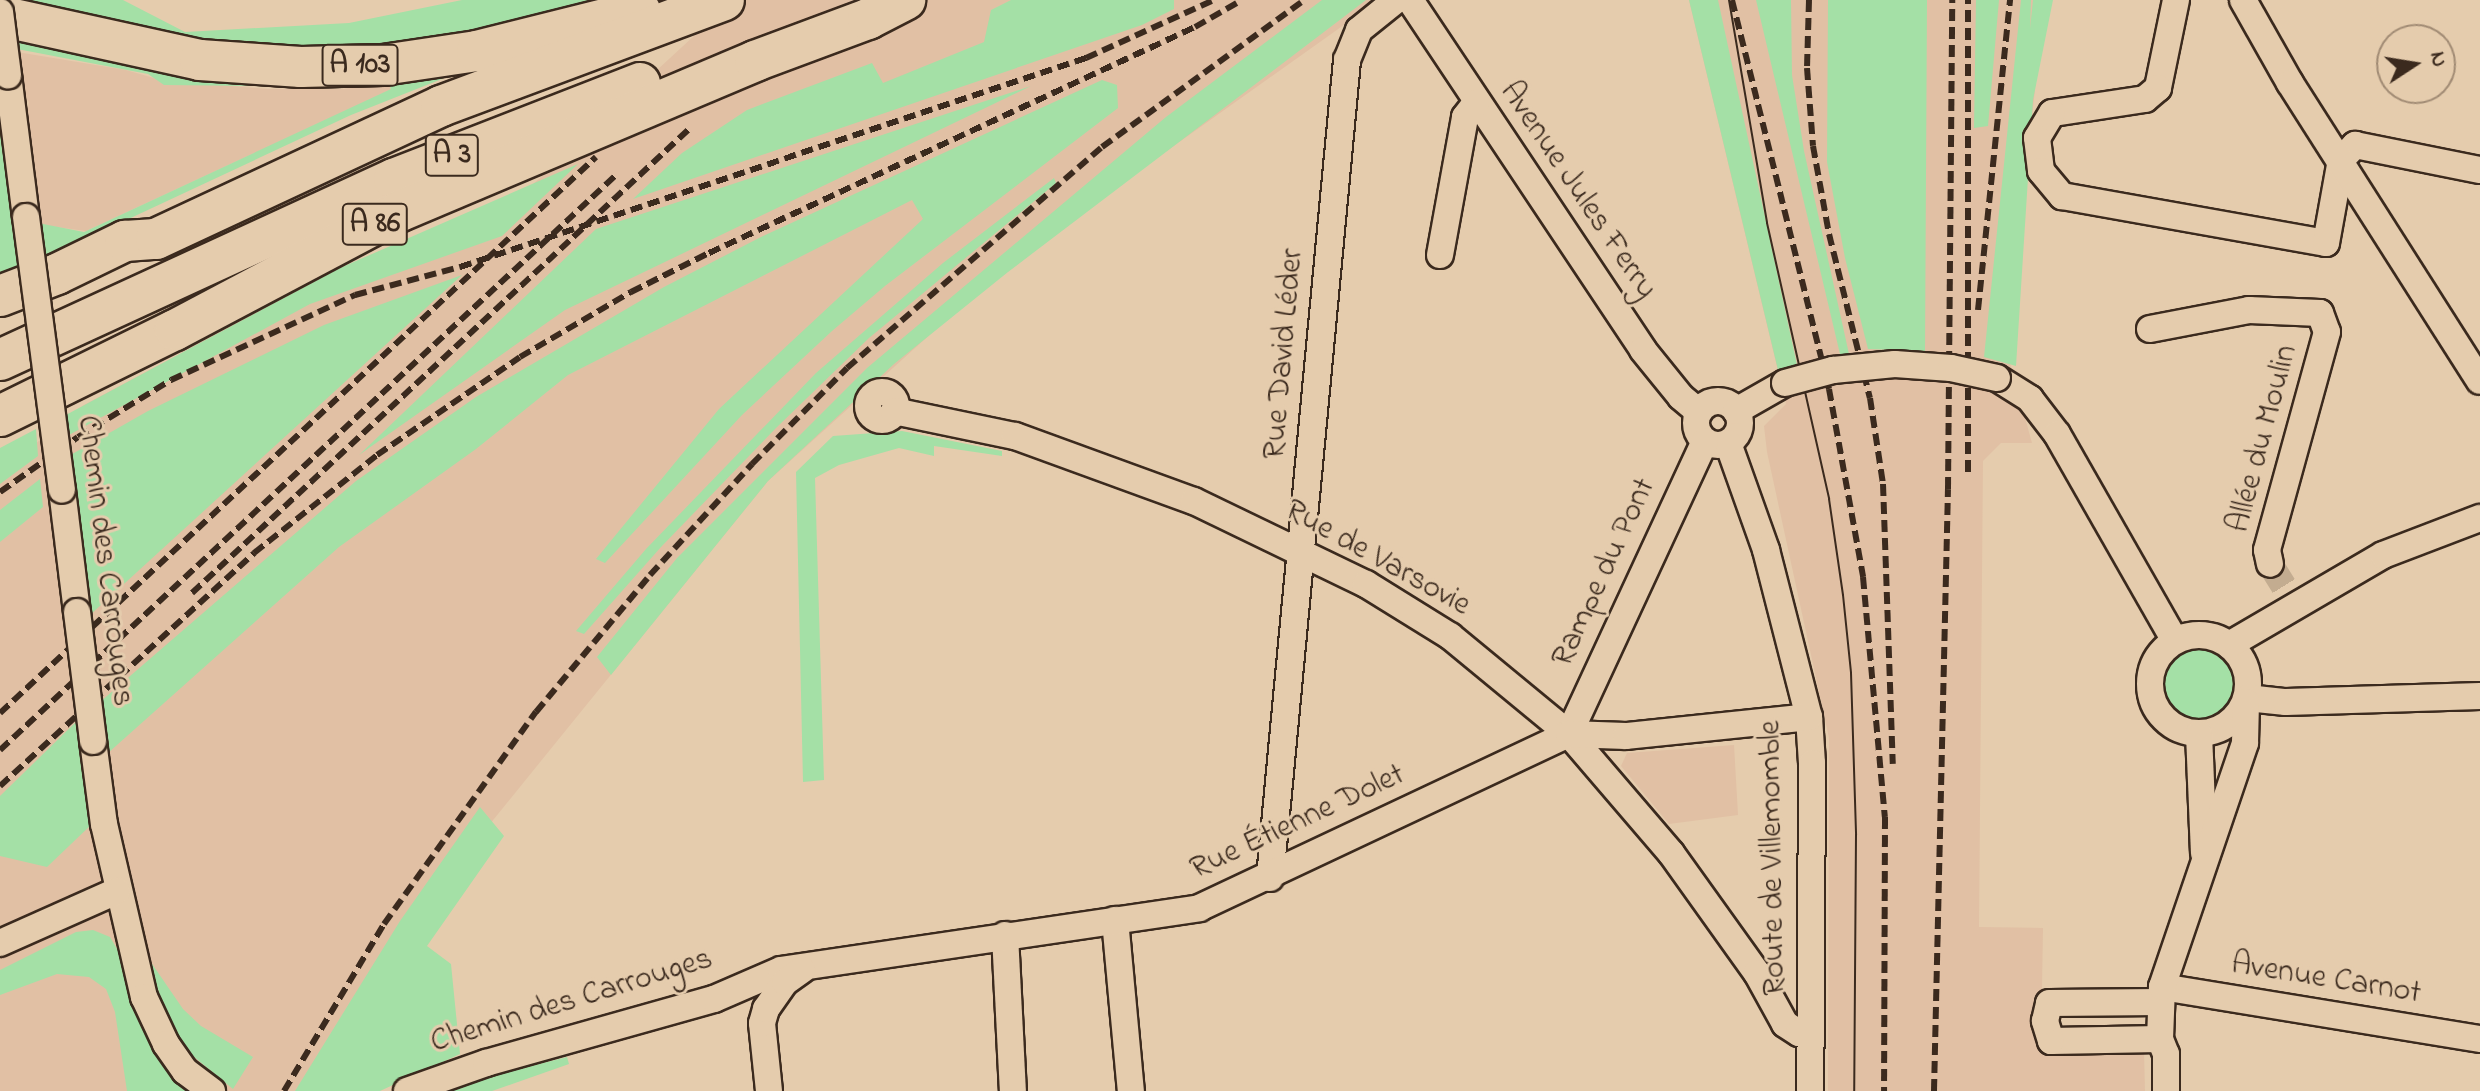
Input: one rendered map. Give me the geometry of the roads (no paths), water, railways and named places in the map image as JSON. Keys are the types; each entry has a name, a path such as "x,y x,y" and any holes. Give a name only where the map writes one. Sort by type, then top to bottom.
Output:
{"highway":[{"name":"A 3","path":"0,360 394,179 852,0"},
{"name":"A 86","path":"2,412 175,330 398,212 755,61 868,19 905,0"},
{"name":"A 3","path":"0,323 139,258 156,239 441,106 708,7"},
{"name":"A 103","path":"0,14 200,60 301,67 383,65 477,51 637,10 708,7"},
{"path":"0,296 57,274 125,241 156,239"}],"street":[{"name":"Rue David Léder","path":"1270,878 1347,60 1359,30 1396,0"},
{"name":"Avenue Jules Ferry","path":"1410,0 1643,350 1681,397 1699,412"},
{"path":"2176,0 2158,88 2145,99 2052,113 2037,138 2041,171 2062,196 2326,243 2341,160 2355,145 2480,170"},
{"path":"2243,0 2290,83 2480,381"},
{"name":"Chemin des Carrouges","path":"0,14 93,741 117,891 144,997 166,1044 185,1071 210,1090"},
{"path":"1440,255 1465,117 1476,103"},
{"name":"Allée du Moulin","path":"2150,329 2249,310 2320,313 2327,332 2267,550 2270,564"},
{"path":"1736,411 1785,383 1875,365 1951,368 1997,378 2030,399 2057,434 2175,641"},
{"path":"1717,401 1736,411 1740,425 1716,442 1696,424 1699,412 1717,401"},
{"name":"Rue de Varsovie","path":"894,411 1015,436 1194,501 1366,584 1450,636 1569,734 1671,853 1757,973 1785,1024 1799,1033 1810,1034"},
{"name":"Route de Villemomble","path":"1716,442 1766,550 1809,717 1812,763 1810,1091"},
{"name":"Rampe du Pont","path":"1569,734 1716,442"},
{"path":"2229,645 2290,598 2383,555 2480,518"},
{"path":"2166,1091 2166,1054 2160,1039 2161,994 2245,743 2246,700 2246,668 2229,645 2203,635 2175,641 2155,662 2151,691 2162,717 2173,726 2199,734 2227,725 2246,700"},
{"path":"2246,700 2286,702 2480,696"},
{"name":"Rue Étienne Dolet","path":"757,979 781,970 1199,908 1270,878 1569,734 1626,736 1809,717"},
{"path":"2199,734 2204,861"},
{"path":"0,943 117,891"},
{"path":"1115,920 1131,1091"},
{"path":"1005,935 1013,1091"},
{"path":"769,1091 762,1023 766,1009 785,982 809,966"},
{"name":"Chemin des Carrouges","path":"407,1091 486,1063 714,999 757,979"},
{"name":"Avenue Carnot","path":"2160,1039 2051,1041 2045,1021 2049,1003 2161,994 2480,1039"}],"tunnel":[{"path":"2270,564 2286,590"}],"tram line":[{"path":"1729,0 1767,223 1829,499 1843,595 1851,673 1856,835 1854,1091"}],"railway":[{"path":"0,492 78,437 171,380 355,295 460,267 1086,58 1214,0"},
{"path":"0,786 254,553 377,455 520,357 631,292 709,253 1195,27 1242,0"},
{"path":"284,1091 384,924 536,712 650,575 752,464 847,368 1102,147 1304,0"},
{"path":"1732,0 1829,389 1863,577 1885,817 1884,1091"},
{"path":"1809,0 1807,68 1813,146 1829,234 1870,398 1883,484 1893,764"},
{"path":"1934,1091 1948,489 1952,0"},
{"path":"1968,0 1968,472"},
{"path":"1978,310 2010,0"},
{"path":"192,593 689,129"},
{"path":"0,713 596,157"},
{"path":"0,750 615,176"}]}
